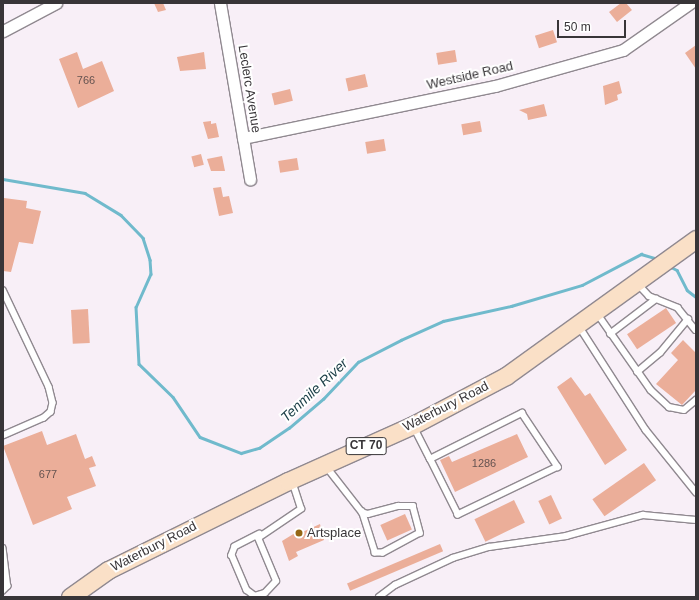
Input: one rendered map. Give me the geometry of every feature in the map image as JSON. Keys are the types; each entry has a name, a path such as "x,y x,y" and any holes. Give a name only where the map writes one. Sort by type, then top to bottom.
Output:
{"main road":[{"name":"Waterbury Road","path":"70,597 108,570 291,479 414,425 506,376 696,239"}],"street":[{"path":"3,31 56,3"},
{"name":"Leclerc Avenue","path":"220,3 250,179"},
{"name":"Westside Road","path":"243,138 495,86 623,50 676,7 690,3"}],"lane":[{"path":"643,277 656,299 670,302 688,319 696,330"},
{"path":"3,290 49,387 53,403 51,412 44,418 3,436"},
{"path":"610,334 656,299"},
{"path":"596,311 610,334 650,390 676,410 684,410 696,400"},
{"path":"637,372 660,353 688,319"},
{"path":"578,324 646,430 696,492"},
{"path":"414,425 430,459 458,515 558,467 522,413 430,459"},
{"path":"325,464 362,512 375,552 382,553 411,540 420,533 418,516 409,504 376,513 362,512"},
{"path":"260,534 258,538 276,581 265,593 255,596 247,590 232,555 235,547 260,534 301,509 291,479"},
{"path":"379,597 395,585 453,558 488,547 566,536 643,515 696,520"},
{"path":"3,548 8,586 3,591"}],"building":[{"path":"154,3 163,3 166,10 158,12"},
{"path":"621,3 626,3 632,10 617,22 609,12"},
{"path":"553,30 557,42 539,48 535,36"},
{"path":"696,45 696,69 685,53"},
{"path":"455,50 457,62 438,65 436,53"},
{"path":"77,52 83,69 102,61 114,91 78,108 59,59"},
{"path":"204,52 206,69 180,71 177,57"},
{"path":"365,74 368,87 348,91 346,78"},
{"path":"619,81 622,93 617,95 618,100 605,105 603,86"},
{"path":"290,89 293,101 274,105 272,94"},
{"path":"544,104 547,116 528,120 527,114 519,110"},
{"path":"211,121 211,124 216,123 219,137 208,139 203,122"},
{"path":"480,121 482,132 463,135 461,124"},
{"path":"384,139 386,151 367,154 365,142"},
{"path":"201,154 204,165 194,167 191,157"},
{"path":"222,156 225,171 211,171 207,159"},
{"path":"297,158 299,170 280,173 278,161"},
{"path":"221,187 223,197 229,196 233,213 219,216 213,188"},
{"path":"4,198 27,201 26,208 41,211 33,244 19,242 11,272 3,271"},
{"path":"666,308 676,323 637,349 627,334"},
{"path":"88,309 90,343 73,344 71,310"},
{"path":"683,340 696,353 696,390 682,405 656,384 678,360 671,353"},
{"path":"571,377 585,396 590,393 627,450 605,465 557,387"},
{"path":"42,431 47,445 76,434 85,459 92,456 96,466 89,468 96,486 67,497 72,509 33,525 3,446"},
{"path":"517,434 528,457 455,492 440,460 449,456 452,462"},
{"path":"644,463 656,480 604,516 592,499"},
{"path":"551,495 562,519 549,524 538,501"},
{"path":"514,500 525,522 485,542 474,519"},
{"path":"405,514 412,530 387,541 380,525"},
{"path":"320,524 324,540 296,552 298,556 289,561 282,541 295,533 296,535"},
{"path":"440,544 443,551 350,591 347,583"}],"waterway":[{"name":"Tenmile River","path":"3,179 85,193 121,215 143,238 150,260 151,274 136,307 139,364 173,397 200,437 241,453 259,448 289,428 323,399 358,362 401,340 443,321 511,306 582,285 641,254 658,259"},
{"name":"Tenmile River","path":"669,266 677,270 687,290 696,297"}],"place":[{"name":"Artsplace","path":"299,533"}]}
